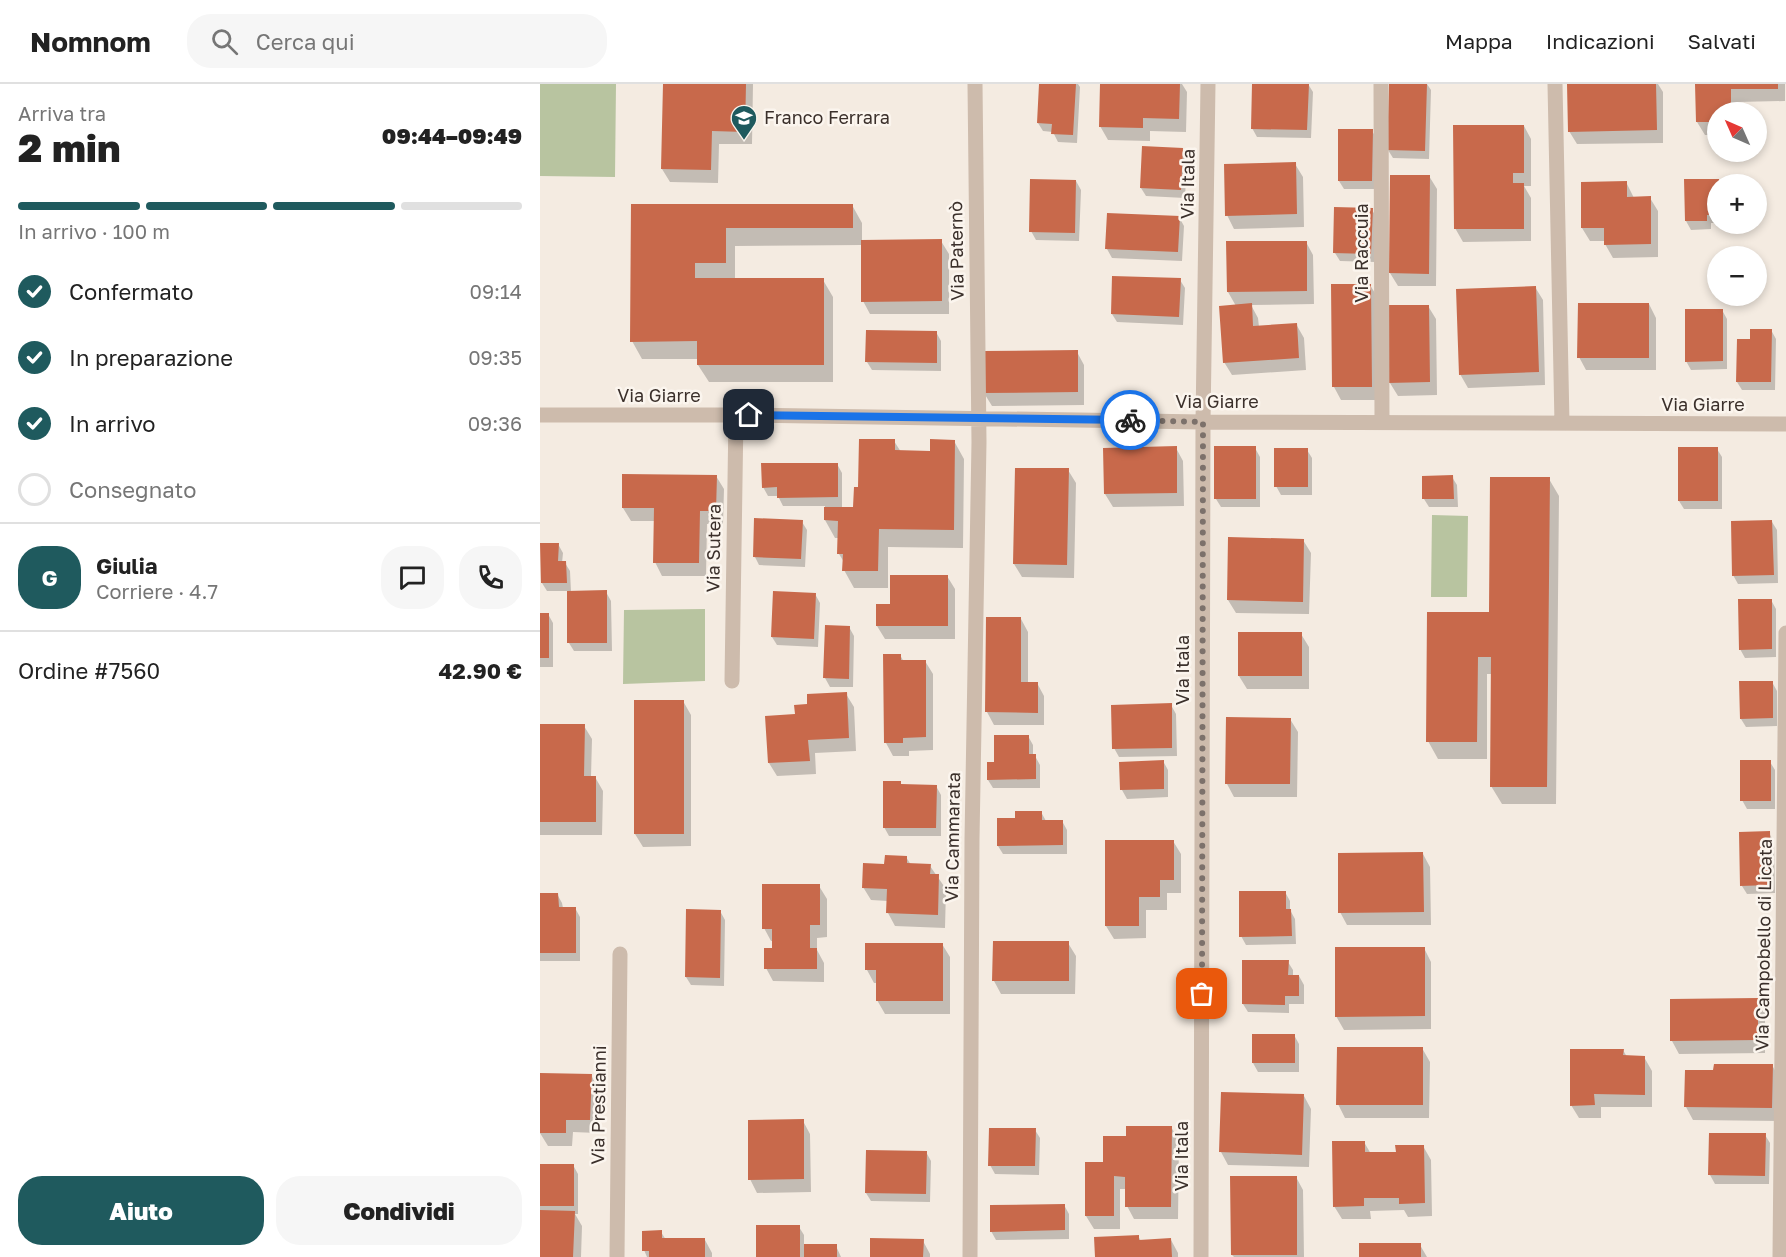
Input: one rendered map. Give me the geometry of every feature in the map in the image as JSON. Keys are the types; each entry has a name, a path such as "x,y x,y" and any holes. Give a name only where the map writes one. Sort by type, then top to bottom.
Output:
{"street":[{"name":"Via Paternò","path":"975,84 978,418"},
{"name":"Via Itala","path":"1201,1257 1203,422 1209,84"},
{"name":"Via Raccuia","path":"1381,84 1382,422"},
{"path":"1555,84 1562,423"},
{"name":"Via Giarre","path":"540,416 736,415 1203,422 1786,424"},
{"name":"Via Sutera","path":"732,681 736,415"},
{"name":"Via Cammarata","path":"970,1257 972,839 978,418"},
{"name":"Via Campobello di Licata","path":"1780,1257 1786,633"},
{"name":"Via Prestianni","path":"616,1257 620,954"}],"green space":[{"path":"540,84 616,84 615,177 540,176"},
{"path":"1432,515 1468,516 1467,597 1431,597"},
{"path":"705,609 705,681 623,684 624,610"}],"building":[{"path":"663,84 746,84 745,132 712,131 711,170 661,169"},
{"path":"1039,84 1076,84 1073,135 1051,134 1052,124 1037,123"},
{"path":"1100,84 1180,84 1179,119 1143,118 1143,128 1099,127"},
{"path":"1252,84 1309,84 1307,130 1251,129"},
{"path":"1389,84 1427,84 1425,151 1387,150"},
{"path":"1567,84 1656,84 1657,130 1568,132"},
{"path":"1695,84 1778,84 1778,89 1731,89 1731,102 1707,102 1707,122 1696,122"},
{"path":"1453,125 1524,125 1524,173 1513,173 1513,183 1524,183 1524,229 1454,229"},
{"path":"1338,129 1373,129 1372,181 1338,181"},
{"path":"1142,146 1183,148 1181,190 1140,188"},
{"path":"1296,162 1297,214 1225,216 1224,164"},
{"path":"1390,175 1430,175 1429,274 1389,273"},
{"path":"1030,179 1076,180 1075,233 1029,232"},
{"path":"1684,179 1707,179 1707,221 1685,221"},
{"path":"1627,181 1627,197 1651,196 1651,244 1604,245 1604,228 1581,228 1581,182"},
{"path":"631,204 853,204 853,228 726,228 726,263 695,263 695,278 824,278 824,365 697,365 697,341 630,342"},
{"path":"1334,207 1373,208 1371,254 1333,253"},
{"path":"1107,213 1180,216 1178,252 1105,249"},
{"path":"942,239 942,301 861,302 861,240"},
{"path":"1226,241 1307,241 1307,291 1227,292"},
{"path":"1112,276 1181,278 1179,317 1111,314"},
{"path":"1331,284 1371,284 1372,387 1332,387"},
{"path":"1536,286 1539,372 1459,375 1456,289"},
{"path":"1252,303 1253,326 1297,323 1299,358 1223,363 1219,306"},
{"path":"1578,303 1649,303 1649,358 1577,358"},
{"path":"1387,305 1429,305 1430,382 1388,383"},
{"path":"1685,309 1723,309 1723,361 1685,362"},
{"path":"1750,329 1772,329 1771,382 1736,382 1737,339 1750,339"},
{"path":"866,330 937,331 937,363 865,362"},
{"path":"1078,350 1078,392 983,393 983,351"},
{"path":"859,439 895,439 895,450 930,451 930,439 955,440 954,530 879,529 878,571 842,571 843,554 837,554 838,521 824,520 824,507 853,507 854,487 858,487"},
{"path":"1177,446 1177,493 1104,494 1103,448"},
{"path":"1214,446 1256,446 1256,499 1214,499"},
{"path":"1678,447 1718,447 1718,501 1678,501"},
{"path":"1274,448 1308,448 1308,487 1274,487"},
{"path":"761,463 838,463 838,497 777,498 777,487 762,488"},
{"path":"1015,468 1069,468 1067,565 1013,564"},
{"path":"622,474 717,475 716,511 700,511 699,563 653,563 654,508 622,508"},
{"path":"1453,475 1454,499 1422,499 1422,476"},
{"path":"1490,477 1550,477 1547,787 1490,787 1491,657 1478,657 1477,742 1426,742 1427,612 1489,612"},
{"path":"754,518 803,520 801,559 753,557"},
{"path":"1772,520 1774,575 1732,576 1731,521"},
{"path":"1228,537 1304,539 1303,602 1227,600"},
{"path":"540,543 559,543 558,561 566,561 567,583 541,583"},
{"path":"890,575 948,575 948,626 876,626 876,604 890,604"},
{"path":"607,590 607,643 567,643 567,591"},
{"path":"773,591 816,593 814,639 771,637"},
{"path":"1738,599 1772,599 1772,649 1739,650"},
{"path":"540,613 549,613 549,658 540,658"},
{"path":"986,617 1021,617 1021,682 1038,682 1038,713 985,712"},
{"path":"825,625 850,626 849,679 823,678"},
{"path":"1238,632 1302,632 1302,676 1238,676"},
{"path":"883,654 901,654 901,660 926,660 926,737 903,738 903,743 884,743"},
{"path":"1739,681 1773,681 1773,718 1740,719"},
{"path":"847,692 849,738 808,740 810,761 768,763 765,716 795,714 794,705 807,704 807,694"},
{"path":"634,700 684,700 684,834 634,834"},
{"path":"1172,703 1172,748 1112,749 1111,705"},
{"path":"1226,717 1291,718 1290,784 1225,784"},
{"path":"540,724 585,724 584,776 596,776 596,822 540,822"},
{"path":"994,735 1029,735 1029,754 1036,754 1036,779 987,780 987,762 994,762"},
{"path":"1164,760 1164,789 1120,790 1119,762"},
{"path":"1740,760 1771,760 1771,801 1740,801"},
{"path":"883,781 937,785 936,828 883,828"},
{"path":"1015,811 1042,811 1042,820 1063,820 1063,845 997,846 997,818 1015,818"},
{"path":"1770,831 1771,885 1740,886 1739,832"},
{"path":"1105,840 1174,840 1174,880 1160,880 1160,897 1139,897 1139,926 1105,926"},
{"path":"1423,852 1424,912 1338,913 1338,853"},
{"path":"885,855 907,856 907,863 931,864 930,874 939,874 938,915 886,913 887,889 862,888 863,863 884,864"},
{"path":"762,884 820,884 820,925 810,925 810,948 817,948 817,969 764,969 764,948 772,948 772,929 762,929"},
{"path":"1239,891 1286,891 1286,909 1291,909 1292,936 1239,937"},
{"path":"540,893 558,893 559,907 576,907 576,953 540,953"},
{"path":"686,909 721,910 720,978 685,977"},
{"path":"993,941 1069,941 1069,981 992,981"},
{"path":"865,943 943,943 943,1001 876,1001 876,970 865,970"},
{"path":"1335,947 1425,947 1425,1016 1335,1017"},
{"path":"1242,960 1289,960 1288,975 1299,975 1299,996 1285,996 1285,1005 1242,1004"},
{"path":"1758,998 1758,1040 1670,1041 1670,999"},
{"path":"1252,1034 1295,1034 1295,1063 1252,1063"},
{"path":"1337,1047 1423,1047 1423,1105 1336,1105"},
{"path":"1570,1049 1624,1049 1623,1055 1645,1056 1645,1095 1594,1094 1595,1105 1570,1106"},
{"path":"1714,1064 1773,1064 1772,1108 1684,1107 1685,1070 1713,1070"},
{"path":"540,1073 592,1074 590,1120 566,1120 566,1133 540,1133"},
{"path":"1221,1092 1304,1094 1302,1155 1219,1152"},
{"path":"804,1119 804,1179 748,1180 748,1120"},
{"path":"1126,1126 1172,1126 1171,1207 1125,1207 1125,1177 1114,1176 1114,1216 1085,1216 1085,1162 1103,1162 1103,1136 1126,1136"},
{"path":"989,1128 1036,1128 1035,1166 988,1166"},
{"path":"1709,1133 1766,1133 1765,1176 1708,1175"},
{"path":"1332,1141 1365,1141 1365,1152 1396,1152 1395,1145 1424,1145 1425,1203 1399,1204 1399,1198 1364,1198 1364,1206 1333,1207"},
{"path":"866,1150 927,1151 926,1194 865,1193"},
{"path":"540,1164 574,1164 574,1206 540,1206"},
{"path":"1230,1176 1297,1176 1297,1255 1231,1255"},
{"path":"1065,1204 1065,1230 990,1232 990,1205"},
{"path":"540,1210 575,1211 573,1257 540,1257"},
{"path":"756,1225 800,1225 800,1257 756,1257"},
{"path":"662,1230 662,1238 705,1238 705,1257 649,1257 649,1251 642,1251 642,1231"},
{"path":"1139,1235 1139,1240 1171,1238 1172,1257 1095,1257 1094,1237"},
{"path":"870,1238 924,1239 923,1257 870,1257"},
{"path":"1359,1243 1421,1243 1421,1257 1359,1257"},
{"path":"804,1244 837,1244 837,1257 804,1257"}],"way so far":[{"path":"1130,420 1203,422 1202,994"}],"place":[{"name":"Franco Ferrara","path":"744,141"}],"route":[{"path":"749,415 1130,420"}]}
